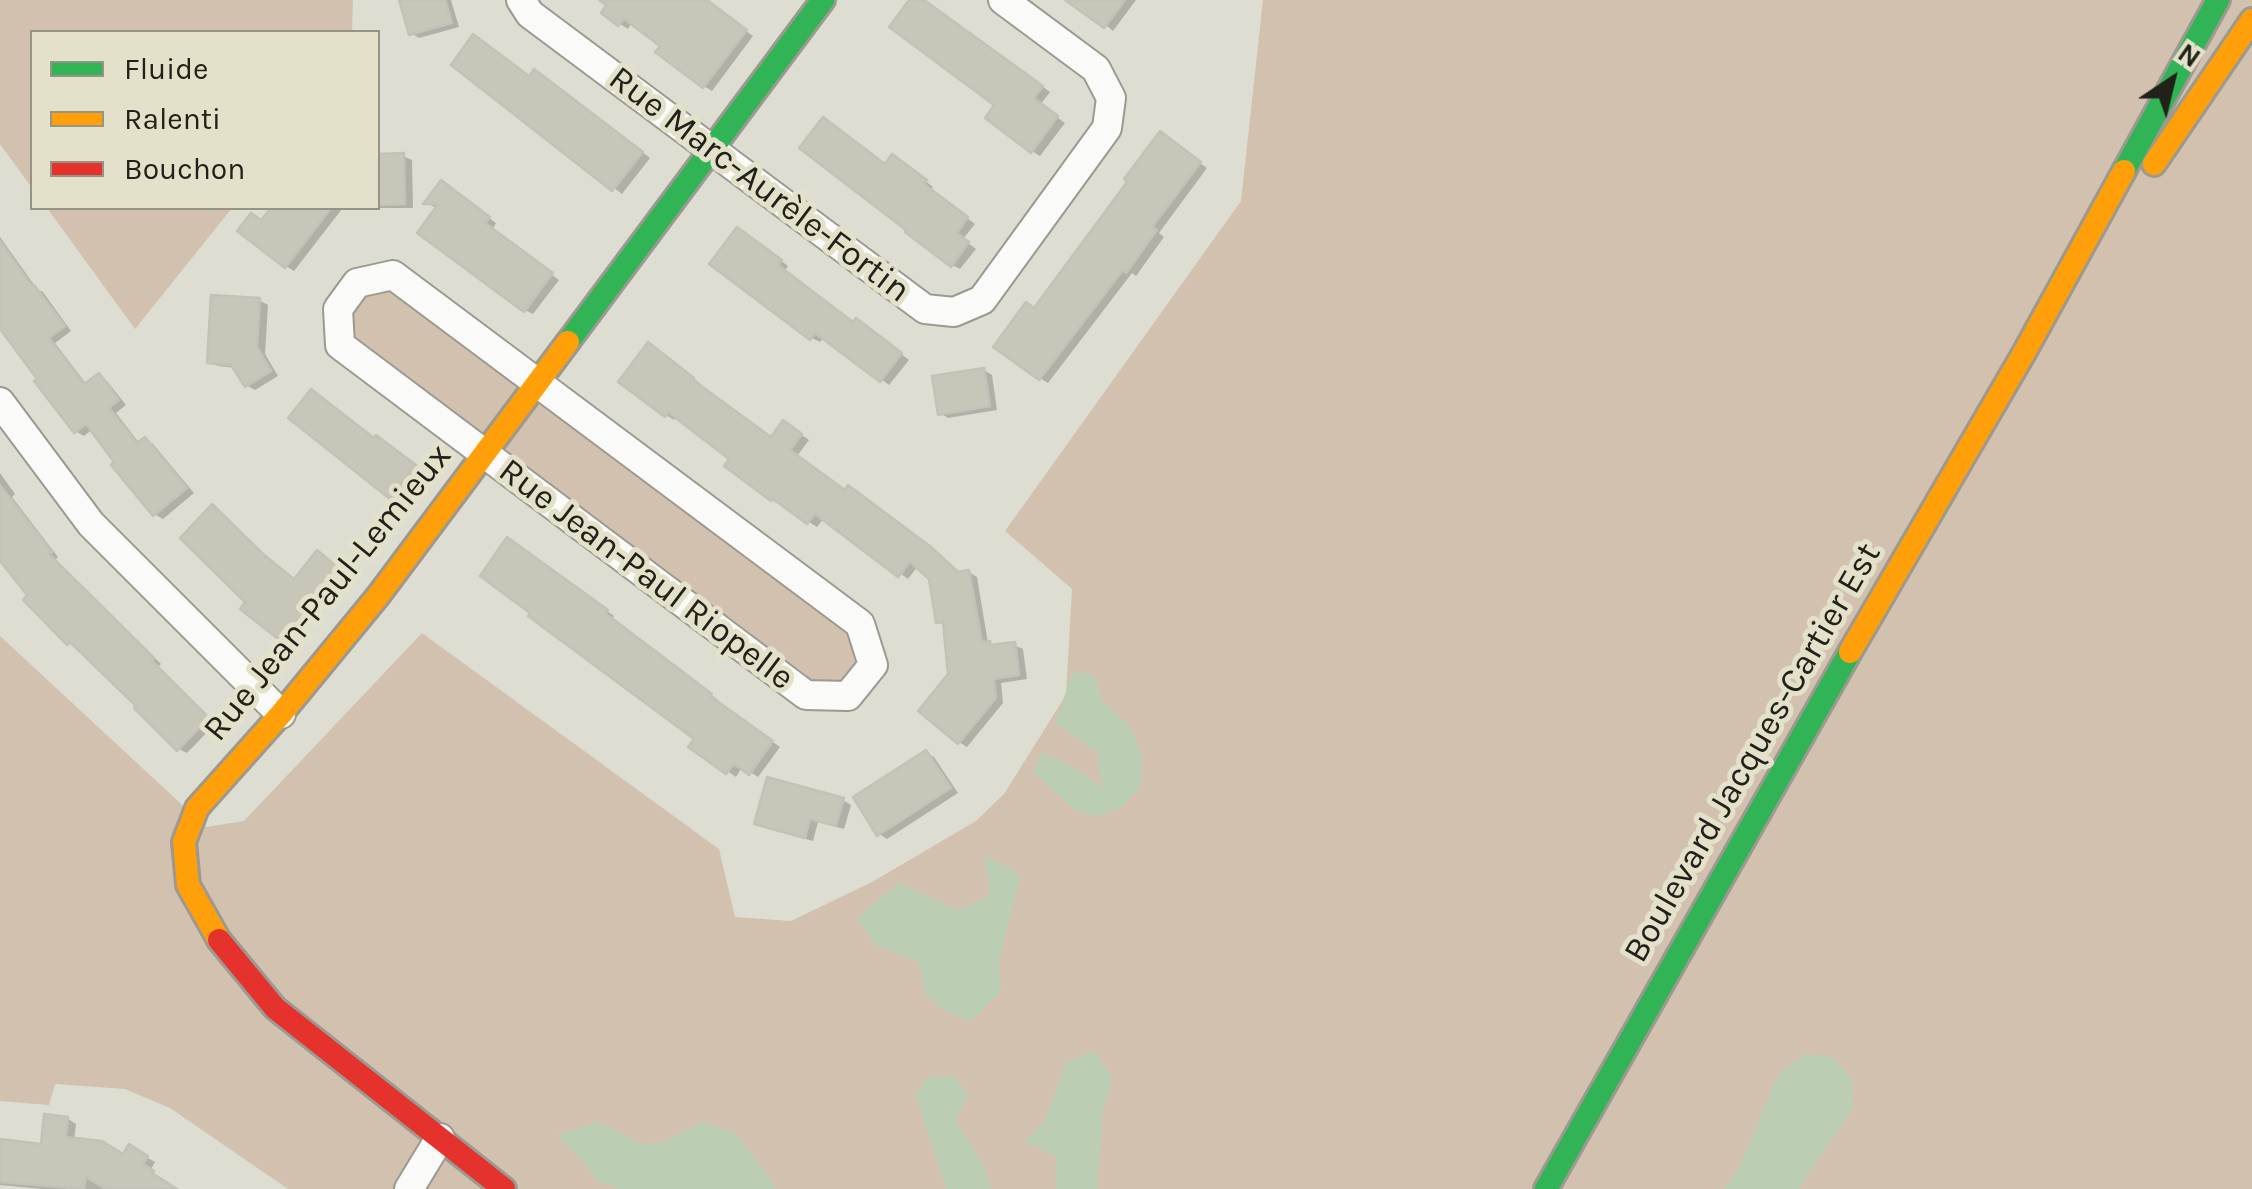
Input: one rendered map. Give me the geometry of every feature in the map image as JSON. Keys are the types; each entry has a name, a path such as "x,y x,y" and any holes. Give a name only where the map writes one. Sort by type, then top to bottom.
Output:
{"main road":[{"name":"Rue Jean-Paul-Lemieux","path":"504,1189 275,1008 216,936 188,885 184,842 197,808 378,596 823,0"},
{"name":"Boulevard Jacques-Cartier Est","path":"1546,1189 2024,353 2218,0"},
{"name":"Boulevard Jacques-Cartier Est","path":"2024,353 2252,20"}],"street":[{"name":"Rue Marc-Aurèle-Fortin","path":"522,0 530,14 924,309 954,312 982,300 1107,128 1111,98 1096,70 1002,0"},
{"name":"Rue Jean-Paul Riopelle","path":"393,275 537,383 860,624 873,664 848,696 806,695 340,345 338,309 358,283 393,275"},
{"path":"0,402 92,524 280,714"},
{"path":"410,1189 440,1138"}],"shaded area":[{"path":"0,0 353,0 352,30 30,30 30,185 0,144"},
{"path":"1263,0 2252,0 2252,1189 288,1189 170,1108 125,1089 55,1084 49,1105 0,1101 0,636 206,827 244,821 422,633 719,849 735,917 791,921 872,882 976,821 1004,794 1066,695 1072,589 1005,531 1241,201"},
{"path":"48,210 230,210 135,329"},
{"path":"393,275 860,624 873,665 848,696 806,695 340,345 357,283"},
{"path":"1073,671 1095,675 1101,699 1131,728 1143,759 1140,788 1120,808 1094,817 1074,809 1033,772 1041,752 1075,768 1102,788 1097,752 1055,723"},
{"path":"983,855 1020,875 999,961 1001,991 971,1021 946,1012 925,994 919,962 877,946 857,918 899,883 958,910 987,897 990,885"},
{"path":"1094,1051 1112,1077 1103,1110 1097,1189 1056,1189 1056,1156 1024,1142 1046,1119 1066,1062"},
{"path":"1804,1054 1833,1057 1853,1080 1852,1110 1800,1189 1725,1189 1742,1162 1778,1075"},
{"path":"929,1076 955,1077 968,1094 956,1120 984,1167 991,1189 946,1189 916,1095"},
{"path":"599,1122 642,1144 660,1143 703,1122 737,1134 775,1189 621,1189 599,1182 556,1135"}],"building":[{"path":"399,0 445,0 452,23 409,35"},
{"path":"599,0 707,0 747,30 703,88 655,52 660,46 624,19 618,26 601,13 606,5"},
{"path":"909,0 924,0 1043,86 1034,98 1058,116 1031,153 985,118 994,105 889,27"},
{"path":"1065,0 1125,0 1104,28"},
{"path":"473,34 529,76 534,69 643,152 612,191 451,65"},
{"path":"823,117 885,164 892,154 968,217 957,233 969,242 951,267 799,148"},
{"path":"1160,131 1201,162 1152,227 1157,230 1126,273 1123,270 1039,380 993,347 1026,302 1034,308"},
{"path":"404,153 405,204 380,205 380,154"},
{"path":"441,180 490,217 485,223 553,273 524,312 417,233 438,204 423,204"},
{"path":"269,210 329,210 285,268 237,231 251,213 261,220"},
{"path":"737,227 782,260 778,265 853,322 856,318 902,353 880,382 815,333 810,340 709,264"},
{"path":"0,241 65,326 49,338 84,384 99,373 119,400 109,408 137,443 145,437 187,488 153,516 111,465 114,462 86,424 74,433 0,329"},
{"path":"211,295 260,298 257,347 271,371 245,387 231,365 207,363"},
{"path":"648,342 771,437 783,420 802,434 790,450 845,490 848,485 958,572 969,570 982,642 1015,642 1019,675 994,679 996,698 958,744 918,711 948,674 943,622 936,623 929,579 910,562 898,577 815,514 807,524 724,466 729,459 668,412 665,417 618,382"},
{"path":"984,368 990,406 938,415 932,376"},
{"path":"311,389 416,465 390,499 288,418"},
{"path":"0,485 52,552 49,554 209,718 177,751 136,706 23,600 27,595 0,561"},
{"path":"212,504 294,579 317,550 341,570 282,642 240,609 245,602 180,538"},
{"path":"507,537 608,610 605,613 773,741 749,775 734,764 726,774 688,747 694,739 480,576"},
{"path":"926,750 951,788 877,836 853,797"},
{"path":"767,777 844,798 836,826 810,819 805,838 754,824"},
{"path":"44,1114 68,1117 66,1137 102,1141 123,1154 129,1144 148,1156 143,1164 152,1173 177,1189 106,1189 86,1177 84,1189 0,1182 0,1139 41,1144"}],"traffic: fast":[{"path":"568,342 823,0"},
{"path":"2124,171 2218,0"},
{"path":"1546,1189 1850,652"}],"traffic: slow":[{"path":"2154,164 2252,20"},
{"path":"1850,652 2024,353 2124,171"},
{"path":"219,940 188,885 184,842 197,808 378,596 568,342"}],"traffic: jam":[{"path":"219,940 275,1008 504,1189"}]}
